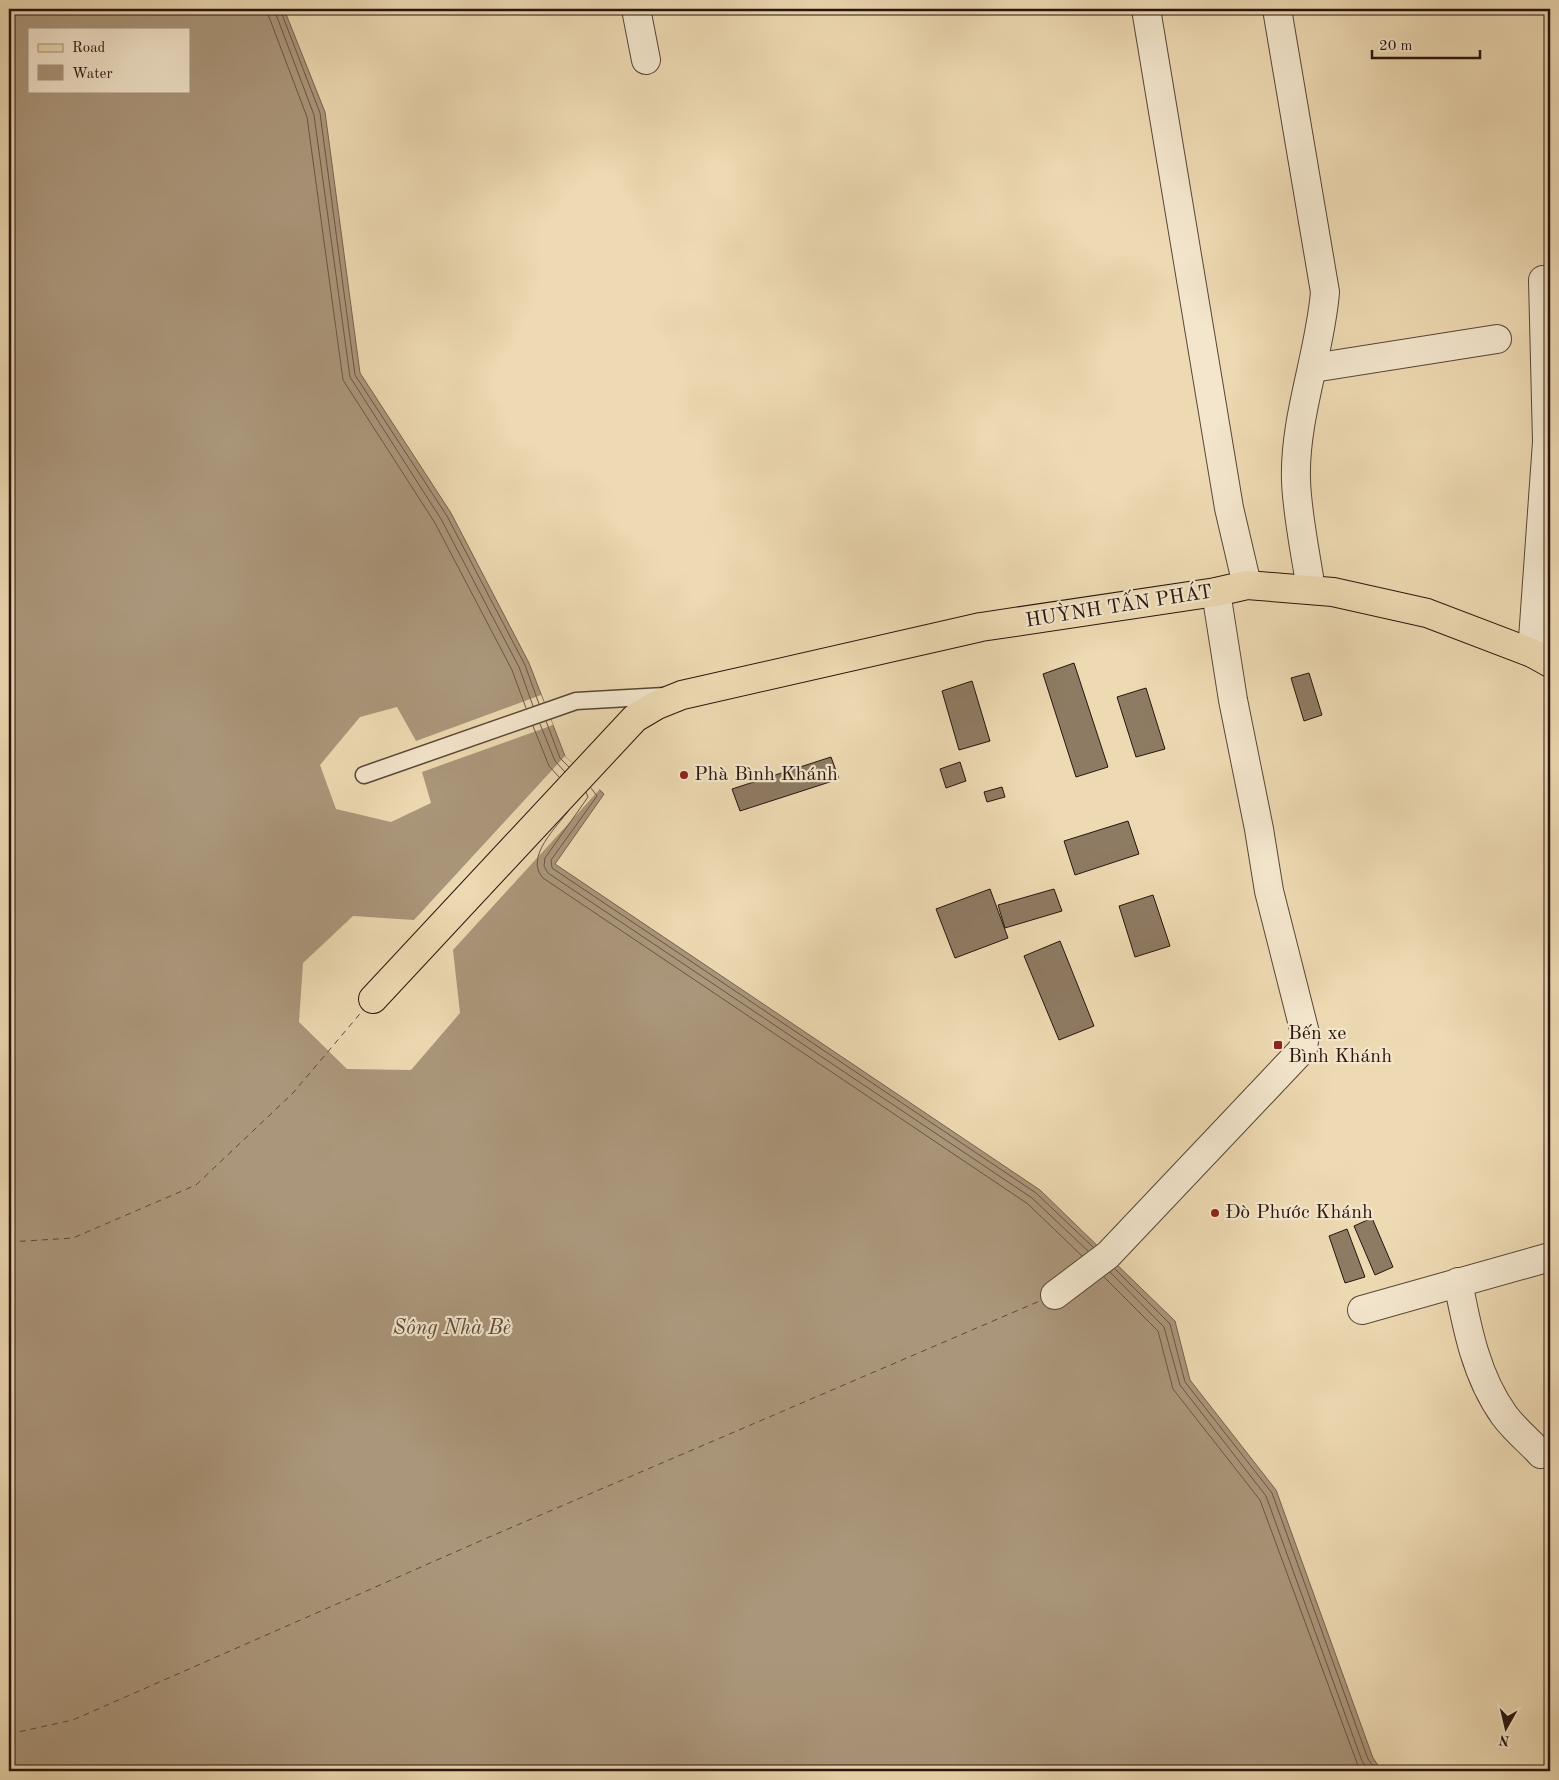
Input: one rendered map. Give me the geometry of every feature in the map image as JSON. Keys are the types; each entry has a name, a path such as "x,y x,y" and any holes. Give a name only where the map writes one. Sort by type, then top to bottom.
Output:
{"main road":[{"name":"HUỲNH TẤN PHÁT","path":"373,999 634,718 657,705 682,695 981,627 1216,592 1247,585 1333,592 1427,613 1541,658"}],"street":[{"path":"636,9 646,60"},
{"path":"1146,9 1230,508 1247,585"},
{"path":"1277,9 1325,292 1323,322 1300,435 1296,480 1311,590"},
{"path":"1541,658 1549,442 1543,280"},
{"path":"1313,368 1497,339"},
{"path":"1055,1295 1108,1255 1303,1049 1305,1033 1269,891 1259,829 1233,700 1216,592"},
{"path":"1362,1310 1550,1258"},
{"path":"1458,1282 1467,1328 1486,1386 1504,1416 1541,1454"}],"lane":[{"path":"364,776 576,701 682,695"}],"water":[{"name":"Sông Nhà Bè","path":"9,9 284,9 325,112 360,373 451,513 529,663 565,756 604,794 555,864 1040,1190 1175,1321 1190,1380 1276,1490 1373,1758 1382,1771 9,1771"}],"pier":[{"path":"541,695 553,725 422,772 431,803 391,822 336,809 320,765 360,717 397,707 416,741"},
{"path":"565,756 600,789 453,950 460,1013 411,1070 347,1069 299,1022 303,963 353,916 414,920"}],"building":[{"path":"1074,663 1108,767 1076,777 1043,674"},
{"path":"1309,673 1322,715 1304,721 1291,678"},
{"path":"972,681 990,741 959,750 942,691"},
{"path":"1146,688 1165,749 1136,757 1117,697"},
{"path":"831,757 839,779 740,811 732,789"},
{"path":"960,762 966,781 946,788 940,769"},
{"path":"1002,787 1005,797 987,802 984,792"},
{"path":"1128,821 1139,854 1075,875 1064,841"},
{"path":"990,889 1008,938 955,958 936,909"},
{"path":"1054,889 1062,911 1005,928 998,905"},
{"path":"1153,895 1170,946 1135,957 1119,906"},
{"path":"1060,941 1094,1026 1059,1040 1024,956"},
{"path":"1372,1218 1393,1267 1375,1275 1354,1226"},
{"path":"1347,1229 1365,1277 1345,1283 1329,1236"}],"ferry route":[{"path":"9,1242 73,1238 196,1185 293,1093 364,1009"},
{"path":"9,1734 73,1720 487,1538 1042,1300"}],"place":[{"name":"Phà Bình Khánh","path":"684,775"},
{"name":"Bến xe Bình Khánh","path":"1278,1045"},
{"name":"Đò Phước Khánh","path":"1215,1213"}]}
